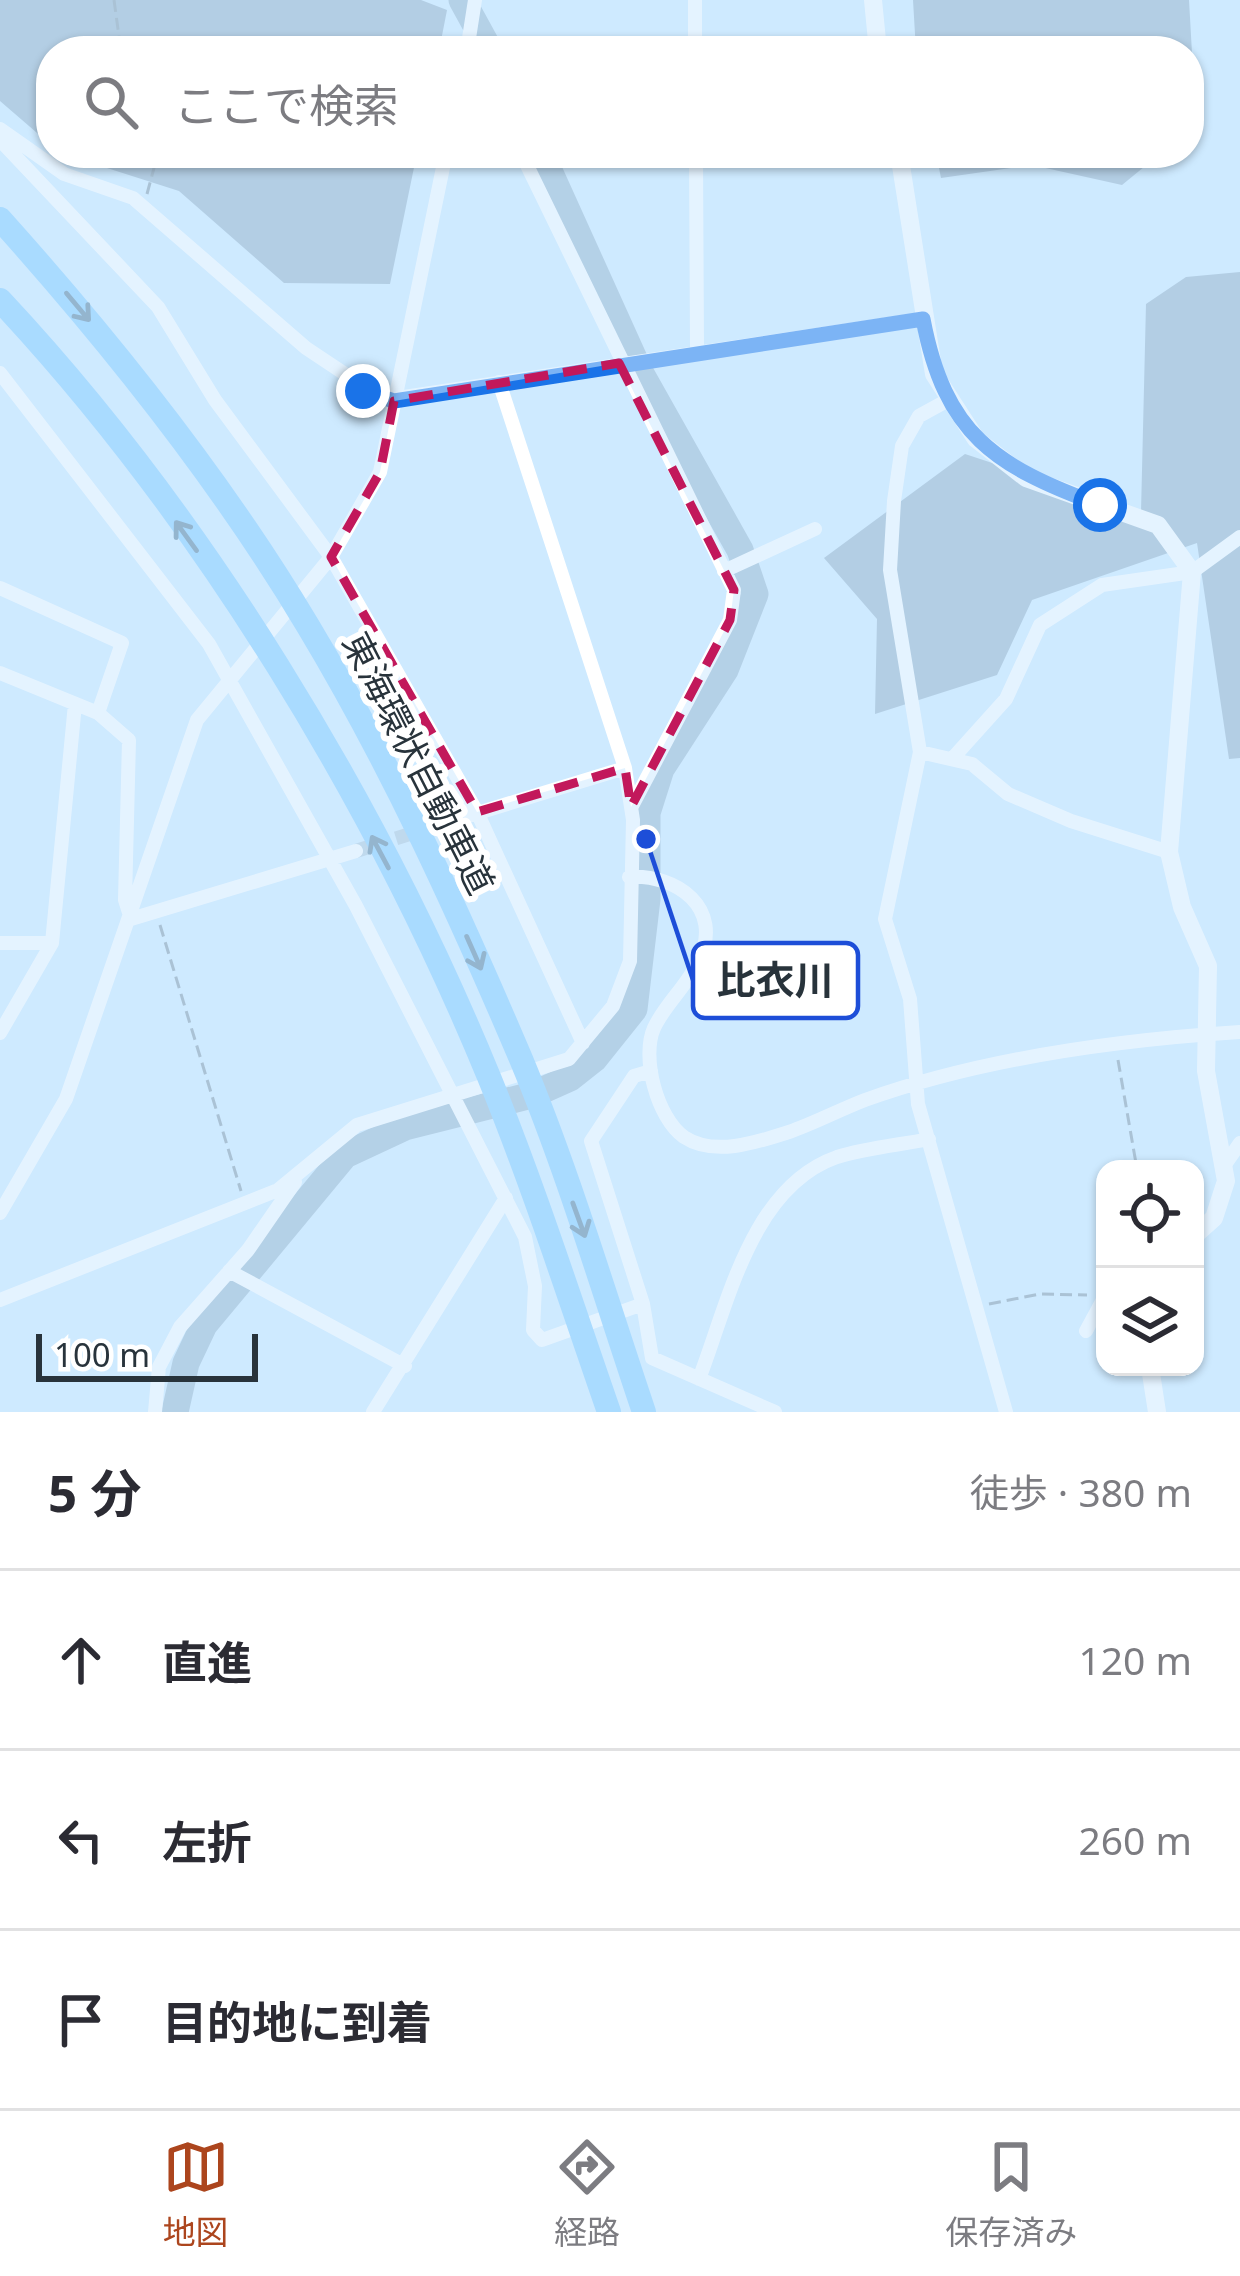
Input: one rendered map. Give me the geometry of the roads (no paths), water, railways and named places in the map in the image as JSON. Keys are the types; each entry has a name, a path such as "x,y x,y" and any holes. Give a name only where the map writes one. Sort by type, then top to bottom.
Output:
{"highway":[{"name":"東海環状自動車道","path":"0,219 115,350 307,624 433,860 522,1063 644,1412"},
{"name":"東海環状自動車道","path":"0,300 121,447 254,632 392,873 487,1071 609,1412"}],"street":[{"path":"470,36 475,0"},
{"path":"695,0 695,36"},
{"path":"873,0 877,36"},
{"path":"0,129 36,154"},
{"path":"0,140 158,307 215,400 331,557 477,812 583,1043"},
{"path":"55,168 122,190 325,362 363,391 394,401 619,362 923,319"},
{"path":"0,1213 66,1099 197,720 331,557 380,472 443,168"},
{"path":"527,168 734,590 730,620 631,807"},
{"path":"696,168 697,350"},
{"path":"901,168 934,374 976,439 1025,478 1158,525 1192,572 1169,852 1182,907 1208,966 1205,1035 1210,1102 1224,1166 1221,1203 1204,1224"},
{"path":"0,373 154,566 209,644 331,859 525,1237 535,1286 532,1330 542,1340 643,1304"},
{"path":"155,1412 158,1367 180,1327 324,1148 357,1125 569,1059 613,1006 630,961 631,807 625,768 500,382"},
{"path":"950,399 919,416 902,446 894,501 890,570 920,752 886,919 910,999 916,1086 928,1139 1006,1412"},
{"path":"724,571 814,529"},
{"path":"952,759 1006,699 1040,625 1102,585 1192,572 1240,536"},
{"path":"0,588 122,643 98,713"},
{"path":"0,673 98,713 129,740 125,900 131,919"},
{"path":"3,1026 52,943 75,704"},
{"path":"920,752 982,770 1008,794 1042,809 1169,852"},
{"path":"445,823 625,768"},
{"path":"131,919 356,851"},
{"path":"629,878 666,878 692,895 704,923 703,954 653,1030 651,1071 676,1129 713,1147 775,1137 916,1086 1054,1054 1240,1033"},
{"path":"0,944 52,943"},
{"path":"651,1071 634,1076 590,1141 643,1304 652,1358 775,1412"},
{"path":"699,1379 761,1220 800,1180 834,1158 928,1139"},
{"path":"1224,1166 1240,1143"},
{"path":"0,1300 298,1178"},
{"path":"373,1412 506,1198"},
{"path":"229,1271 254,1289 405,1366"},
{"path":"1086,1331 1096,1310"},
{"path":"1151,1376 1157,1412"}],"waterway":[{"path":"462,0 482,36"},
{"path":"175,1412 186,1363 204,1325 345,1155 405,1127 532,1095 570,1078 594,1059 634,1009 647,899 647,813 661,769 725,670 755,594 740,550 640,372 548,168"}],"tunnel":[{"path":"356,851 445,823"}],"place":[{"name":"比衣川","path":"646,839"}]}
